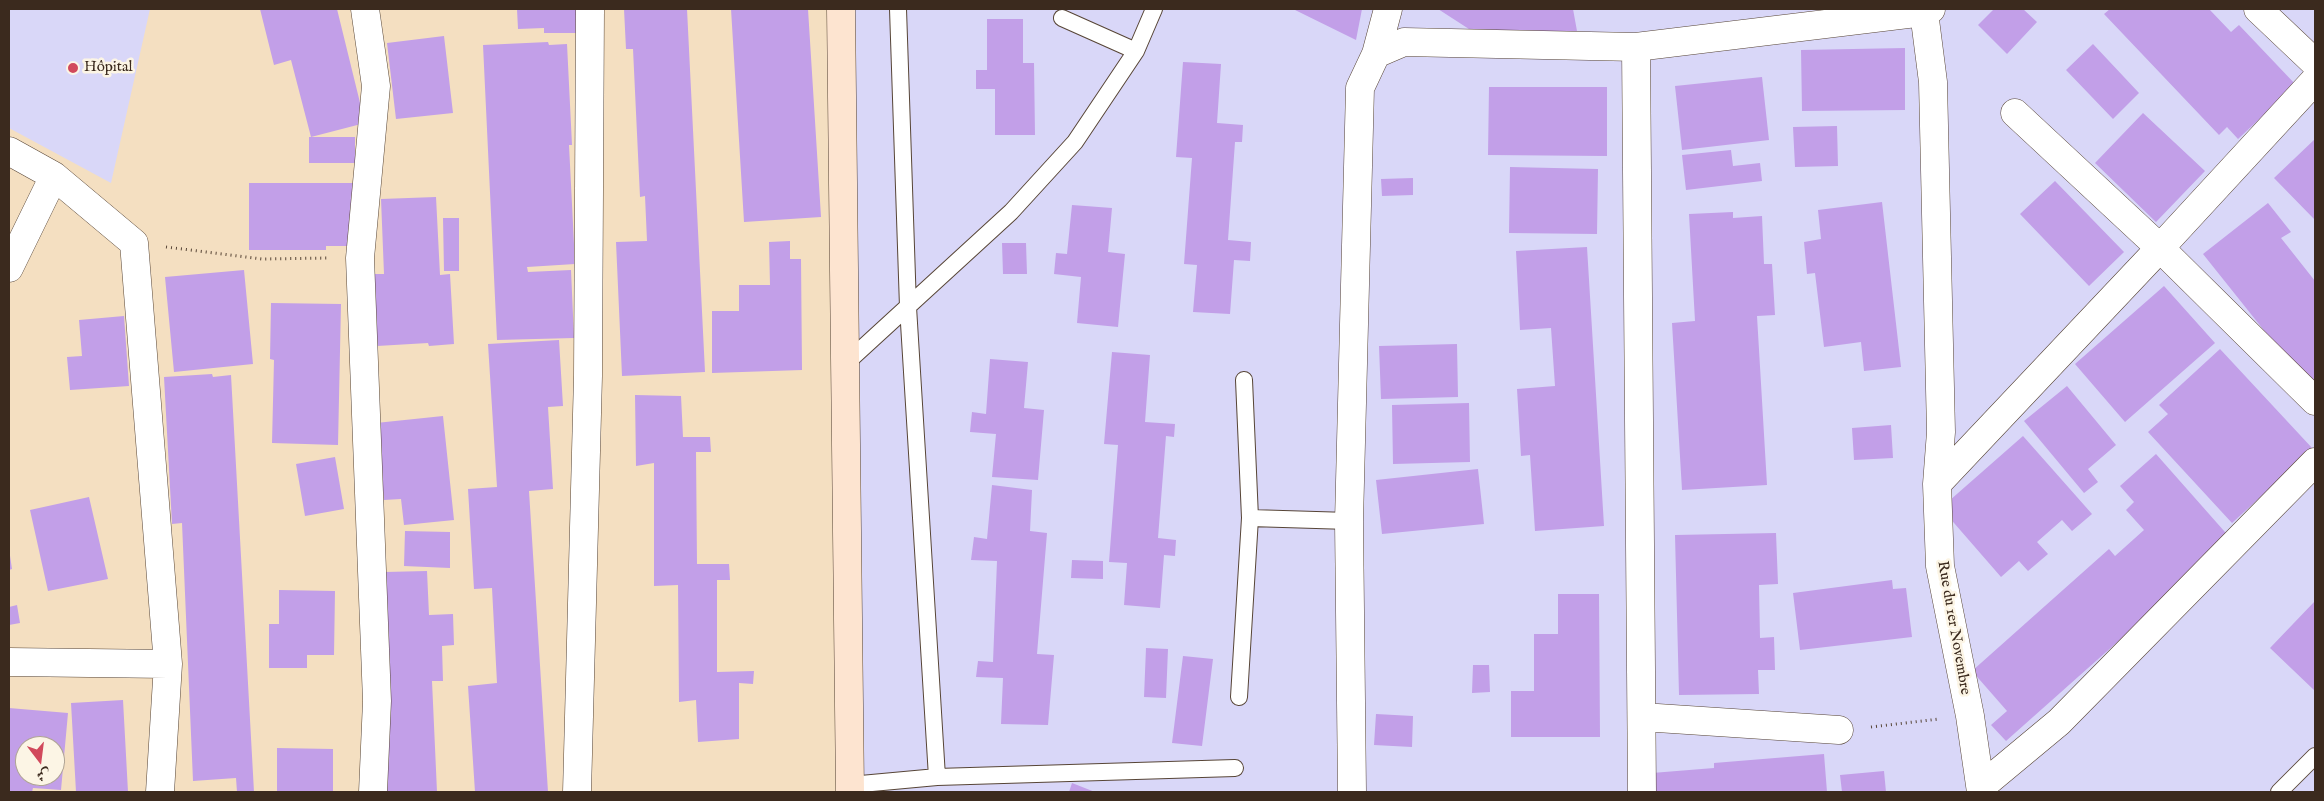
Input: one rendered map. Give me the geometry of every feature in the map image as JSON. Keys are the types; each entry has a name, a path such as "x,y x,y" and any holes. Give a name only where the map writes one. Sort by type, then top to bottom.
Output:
{"street":[{"path":"365,9 376,86 360,258 378,701 373,792"},
{"path":"577,792 588,376 590,9"},
{"path":"842,9 844,365 850,789"},
{"path":"1352,792 1349,521 1360,88 1376,54 1388,9"},
{"path":"2258,9 2315,63"},
{"path":"1376,54 1404,42 1636,47 1928,10"},
{"name":"Rue du 1er Novembre","path":"1928,10 1933,82 1942,432 1937,484 1940,566 1970,716 1981,789"},
{"path":"1636,47 1642,792"},
{"path":"1937,484 2160,248 2315,80"},
{"path":"2015,113 2160,248 2315,401"},
{"path":"9,151 54,176 134,243 168,664 160,792"},
{"path":"9,268 54,176"},
{"path":"1981,789 2059,722 2315,462"},
{"path":"9,662 168,664"},
{"path":"1642,718 1839,730"}],"lane":[{"path":"898,9 908,307 937,777"},
{"path":"844,365 1011,212 1075,142 1136,51 1154,9"},
{"path":"1062,18 1136,51"},
{"path":"1239,697 1250,518 1244,380"},
{"path":"1250,518 1349,521"},
{"path":"2279,792 2315,756"},
{"path":"850,789 937,777 1235,768"}],"path":[{"path":"134,243 262,259 360,258"},
{"path":"1839,730 1970,716"}],"shaded area":[{"name":"Hôpital","path":"9,9 150,9 111,183 9,128"},
{"path":"832,9 2315,9 2315,792 840,792"}],"building":[{"path":"260,9 337,9 365,123 311,137 291,60 274,65"},
{"path":"517,9 576,9 576,33 544,33 544,28 518,29"},
{"path":"624,9 687,9 705,372 622,376 616,242 647,241 645,196 640,197 633,49 626,49"},
{"path":"731,9 808,9 821,217 744,222"},
{"path":"1293,9 1362,9 1356,40"},
{"path":"1438,9 1573,9 1577,31 1540,37 1486,40"},
{"path":"1994,9 2023,9 2037,22 2007,54 1978,25"},
{"path":"2110,9 2209,9 2231,32 2239,25 2296,85 2238,139 2227,127 2219,135 2104,14"},
{"path":"987,19 1023,19 1023,63 1034,63 1035,135 995,135 995,89 976,89 976,70 987,70"},
{"path":"444,36 453,113 396,119 387,43"},
{"path":"548,42 549,45 567,44 572,145 569,145 575,264 527,267 528,272 571,270 574,338 497,340 483,45"},
{"path":"2093,44 2139,93 2113,119 2066,70"},
{"path":"1905,48 1905,110 1802,111 1801,50"},
{"path":"1183,62 1221,64 1217,123 1243,125 1242,142 1235,142 1228,240 1251,242 1250,261 1234,260 1230,314 1193,312 1197,265 1184,264 1192,158 1176,157"},
{"path":"1762,77 1769,140 1682,150 1675,86"},
{"path":"1489,87 1607,87 1607,156 1488,155"},
{"path":"2143,113 2205,171 2156,222 2095,163"},
{"path":"1837,126 1838,166 1795,167 1793,127"},
{"path":"309,137 355,137 355,163 309,163"},
{"path":"2315,139 2315,220 2274,178"},
{"path":"1731,150 1733,166 1760,163 1762,181 1686,190 1682,155"},
{"path":"1510,167 1598,169 1597,234 1509,233"},
{"path":"1413,178 1413,195 1382,196 1381,179"},
{"path":"2055,181 2124,252 2089,286 2020,214"},
{"path":"249,183 353,183 353,246 326,246 326,250 249,250"},
{"path":"436,197 440,275 450,274 454,344 429,346 428,343 377,346 373,274 384,274 381,199"},
{"path":"1882,202 1901,367 1864,371 1861,342 1824,347 1815,273 1807,274 1804,242 1821,239 1818,210"},
{"path":"2268,203 2291,232 2281,238 2315,281 2315,389 2298,373 2203,254"},
{"path":"1072,205 1112,208 1108,252 1125,254 1118,327 1077,323 1081,277 1054,274 1056,253 1067,254"},
{"path":"1733,212 1733,218 1762,216 1764,264 1772,264 1775,315 1757,316 1767,485 1682,490 1672,323 1695,321 1689,214"},
{"path":"443,218 459,218 459,271 444,271"},
{"path":"790,241 790,259 801,259 802,370 712,373 712,311 739,311 739,285 770,285 769,242"},
{"path":"1002,243 1026,243 1027,274 1003,274"},
{"path":"1587,247 1604,526 1535,531 1530,455 1521,456 1517,389 1555,386 1551,328 1520,330 1516,251"},
{"path":"244,270 253,364 174,372 165,277"},
{"path":"2164,286 2215,343 2125,422 2075,364"},
{"path":"271,303 341,304 338,445 272,443 274,360 270,359"},
{"path":"124,316 129,386 70,390 67,357 82,356 79,320"},
{"path":"559,340 563,406 548,407 553,489 529,491 548,792 475,792 468,686 497,683 492,588 474,589 468,489 497,487 488,344"},
{"path":"1457,344 1458,397 1381,399 1379,346"},
{"path":"2220,349 2313,449 2232,523 2148,432 2168,414 2159,405"},
{"path":"1112,352 1150,355 1145,422 1175,424 1174,437 1166,436 1158,538 1176,540 1175,556 1164,555 1160,608 1124,605 1127,563 1109,562 1118,445 1104,444"},
{"path":"990,359 1028,362 1024,408 1044,410 1038,480 992,477 996,434 970,432 972,412 986,414"},
{"path":"212,374 213,377 231,375 254,792 237,792 236,778 193,781 182,523 172,524 164,377"},
{"path":"2067,386 2116,445 2088,469 2098,482 2084,493 2024,421"},
{"path":"635,395 681,396 683,437 710,437 711,452 696,452 697,564 729,564 730,580 717,580 717,672 754,671 753,684 739,683 739,739 698,742 696,700 679,702 678,585 654,586 654,463 636,466"},
{"path":"1469,403 1470,462 1393,464 1392,405"},
{"path":"443,416 454,520 404,525 401,499 384,500 376,423"},
{"path":"1891,425 1893,458 1854,460 1852,428"},
{"path":"2023,436 2092,514 2072,531 2062,520 2037,542 2048,554 2028,571 2019,561 2001,577 1941,508"},
{"path":"2156,454 2232,540 2006,741 1991,725 2007,711 1972,671 2109,549 2115,556 2144,530 2126,510 2134,502 2120,486"},
{"path":"335,457 344,509 305,516 296,464"},
{"path":"1478,469 1484,524 1382,534 1376,480"},
{"path":"992,485 1032,490 1030,531 1047,533 1037,654 1054,655 1048,725 1001,724 1003,678 976,677 978,661 993,662 997,561 971,560 974,537 987,539"},
{"path":"89,497 108,579 48,591 30,510"},
{"path":"405,531 450,532 450,568 404,566"},
{"path":"1776,533 1778,584 1759,585 1760,638 1774,637 1775,670 1758,670 1759,694 1679,695 1675,535"},
{"path":"9,549 12,569 9,570"},
{"path":"1072,560 1103,561 1103,579 1071,578"},
{"path":"427,571 429,615 453,614 454,645 442,646 443,681 432,681 437,792 387,792 380,633 385,572"},
{"path":"1892,580 1893,589 1906,588 1912,637 1800,650 1793,593"},
{"path":"279,590 335,591 334,655 307,655 307,668 269,668 269,624 279,624"},
{"path":"1558,594 1599,594 1600,737 1511,737 1511,691 1534,691 1534,634 1558,634"},
{"path":"2315,601 2315,691 2270,648"},
{"path":"17,605 20,623 9,625 9,607"},
{"path":"1146,648 1168,649 1166,698 1144,697"},
{"path":"1183,656 1213,659 1202,746 1172,743"},
{"path":"1473,665 1489,665 1490,692 1472,693"},
{"path":"123,700 128,792 76,792 71,703"},
{"path":"9,708 68,713 65,746 65,736 15,736 15,786 61,786 61,790 33,788 32,792 9,792"},
{"path":"1376,714 1413,716 1412,747 1374,745"},
{"path":"277,748 333,749 333,792 277,792"},
{"path":"1824,754 1827,792 1653,792 1652,773 1714,768 1714,763"},
{"path":"1884,771 1886,792 1842,792 1840,775"},
{"path":"1072,783 1095,792 1069,792"}],"place":[{"name":"Hôpital","path":"73,68"}]}
